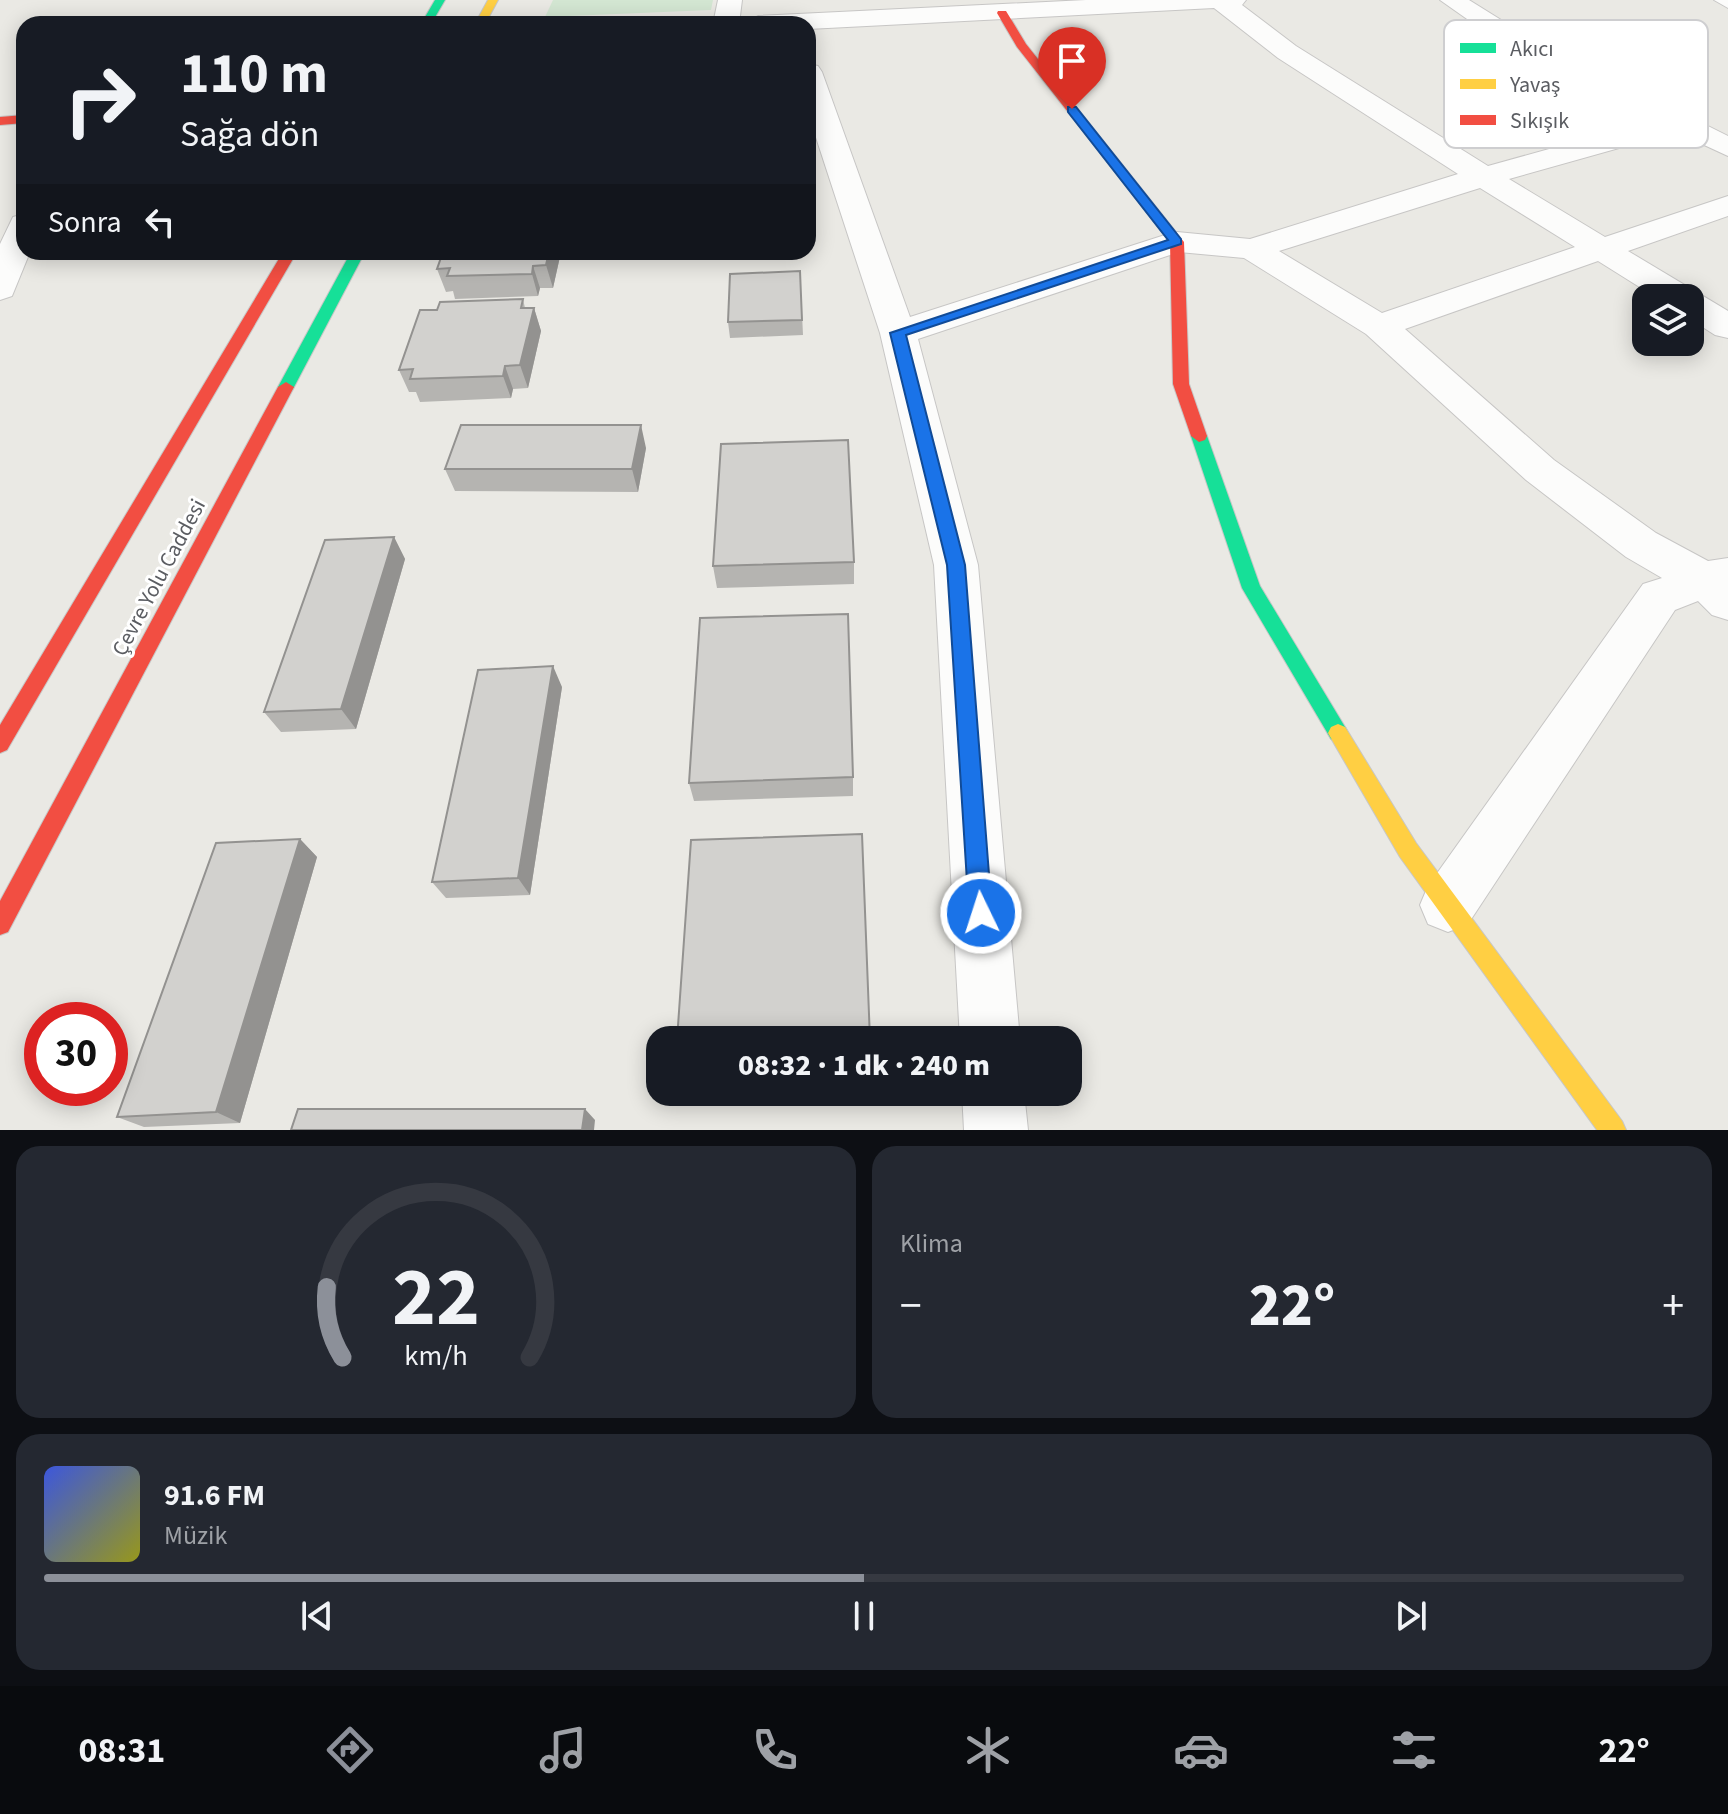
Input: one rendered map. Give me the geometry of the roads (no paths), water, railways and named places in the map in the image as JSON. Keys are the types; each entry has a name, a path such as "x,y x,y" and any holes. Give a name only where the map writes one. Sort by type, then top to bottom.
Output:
{"street":[{"path":"1452,0 1483,20"},
{"path":"816,22 1225,1 1287,52 1482,177 1659,284"},
{"path":"1002,13 1021,45 1177,242 1181,384 1251,588 1408,850 1613,1130"},
{"path":"816,95 898,333 956,565 989,1026"},
{"path":"1708,137 1728,147"},
{"path":"898,333 1177,242 1252,249 1586,148"},
{"path":"1379,326 1728,205"},
{"path":"0,289 16,246"},
{"path":"1252,249 1379,326 1540,470 1641,545 1721,585"},
{"path":"0,744 285,260"},
{"name":"Çevre Yolu Caddesi","path":"0,924 354,260"},
{"path":"1704,312 1728,327"},
{"path":"1448,905 1659,597 1721,585"},
{"path":"994,1106 996,1130"}]}
